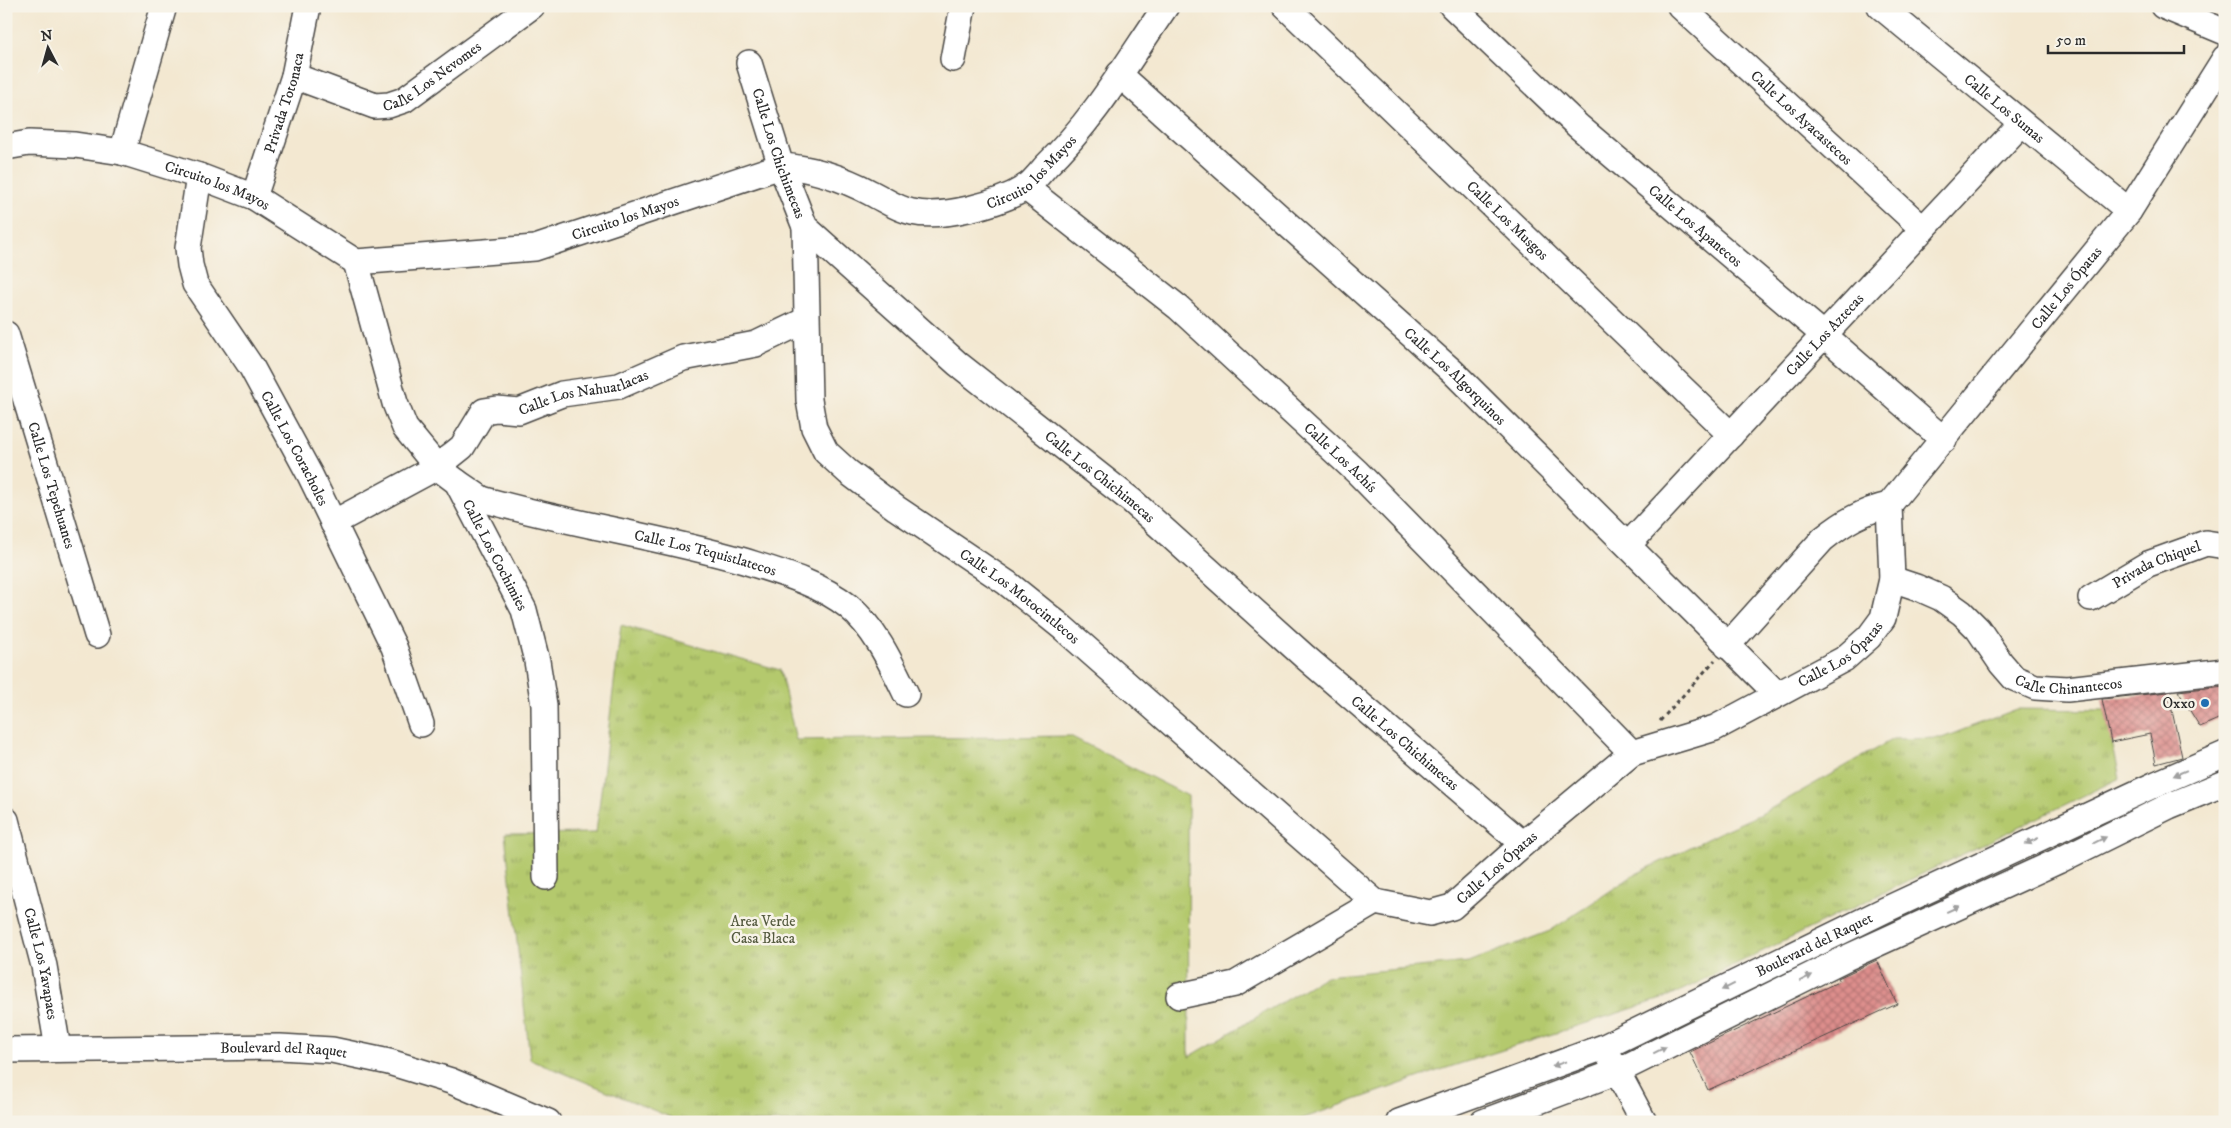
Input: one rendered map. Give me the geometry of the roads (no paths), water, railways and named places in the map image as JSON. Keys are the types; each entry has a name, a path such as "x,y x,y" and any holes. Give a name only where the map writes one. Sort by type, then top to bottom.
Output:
{"street":[{"path":"122,152 164,6"},
{"name":"Privada Totonaca","path":"254,198 294,76 308,6"},
{"name":"Calle Los Nevomes","path":"294,76 375,106 389,105 404,100 532,6"},
{"path":"953,59 963,6"},
{"name":"Circuito los Mayos","path":"6,147 29,143 75,145 122,152 199,176 254,198 356,262 535,248 781,166 800,168 847,182 895,206 912,212 930,214 959,211 992,202 1025,188 1056,156 1103,99 1166,6"},
{"name":"Calle Los Musgos","path":"1284,6 1731,435"},
{"name":"Calle Los Apanecos","path":"1452,6 1578,126 1824,335 1944,440"},
{"name":"Calle Los Ayacastecos","path":"1680,6 1923,229"},
{"name":"Calle Los Sumas","path":"1880,6 2129,211"},
{"path":"2163,6 2225,32"},
{"name":"Calle Los Ópatas","path":"1375,902 1430,912 1452,907 1523,844 1632,753 1715,728 1844,659 1869,637 1883,618 1892,579 1890,505 2129,211 2225,58"},
{"name":"Calle Los Chichimecas","path":"749,63 781,166 805,227 958,364 1132,501 1305,657 1523,844"},
{"name":"Calle Los Algorquinos","path":"1119,74 1453,372 1777,694"},
{"name":"Calle Los Aztecas","path":"1628,545 2021,124"},
{"name":"Calle Los Coracholes","path":"199,176 188,248 195,284 252,368 310,475 394,647 421,724"},
{"name":"Calle Los Achís","path":"1025,188 1179,308 1357,472 1632,753"},
{"name":"Calle Los Motocintlecos","path":"805,227 809,400 814,428 826,452 856,478 896,508 1007,583 1063,628 1375,902"},
{"name":"Calle Los Cochimies","path":"356,262 395,403 405,428 447,474 524,610 537,660 544,705 546,877"},
{"name":"Calle Los Nahuatlacas","path":"333,523 447,474 484,412 498,409 519,411 562,394 619,386 683,358 756,344 806,320"},
{"name":"Calle Los Tepehuanes","path":"6,334 97,635"},
{"name":"Calle Los Tequistlatecos","path":"447,474 482,499 714,553 780,572 828,593 848,606 863,622 886,653 906,694"},
{"path":"1727,646 1822,539 1840,524 1855,516 1890,505"},
{"name":"Privada Chiquel","path":"2091,598 2148,564 2206,543 2225,546"},
{"name":"Calle Chinantecos","path":"1892,579 1941,598 1962,613 1978,629 2000,663 2014,678 2035,687 2067,689 2225,671"},
{"name":"Boulevard del Raquet","path":"1399,1122 1604,1047 1885,910 2156,784 2225,754"},
{"name":"Boulevard del Raquet","path":"1483,1122 1616,1072 1837,963 2058,860 2168,806 2225,783"},
{"path":"2156,784 2168,806"},
{"name":"Calle Los Yavapaes","path":"6,820 44,966 58,1049"},
{"path":"1179,996 1235,984 1375,902"},
{"name":"Boulevard del Raquet","path":"6,1050 175,1050 280,1047 332,1050 390,1062 451,1081 548,1122"},
{"path":"1604,1047 1644,1122"}],"place":[{"name":"Oxxo","path":"2205,703"}],"park label":[{"name":"Area Verde Casa Blaca","path":"763,930"}]}
